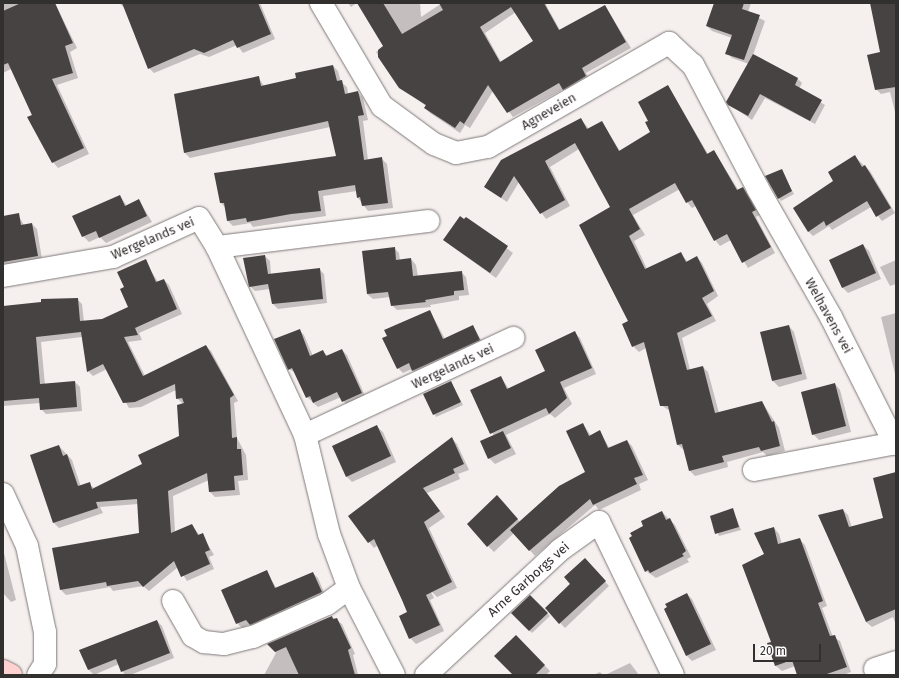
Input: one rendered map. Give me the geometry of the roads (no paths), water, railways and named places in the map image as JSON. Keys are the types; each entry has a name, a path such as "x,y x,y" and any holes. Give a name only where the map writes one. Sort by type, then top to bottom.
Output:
{"main road":[{"path":"3,671 11,675"}],"street":[{"name":"Agneveien","path":"321,3 382,106 434,144 456,153 488,147 669,43 693,65 758,189"},
{"name":"Welhavens vei","path":"754,470 896,444 831,317 758,189"},
{"name":"Wergelands vei","path":"3,276 113,257 199,218 217,247 306,435 327,526 349,588 394,675"},
{"path":"217,247 428,221"},
{"name":"Wergelands vei","path":"306,435 513,338"},
{"path":"3,494 27,546 45,632 45,664 38,675"},
{"name":"Arne Garborgs vei","path":"426,675 560,550 599,522 673,675"},
{"path":"173,601 193,636 204,642 224,644 253,637 327,604 349,588"},
{"path":"875,669 896,662"}]}
